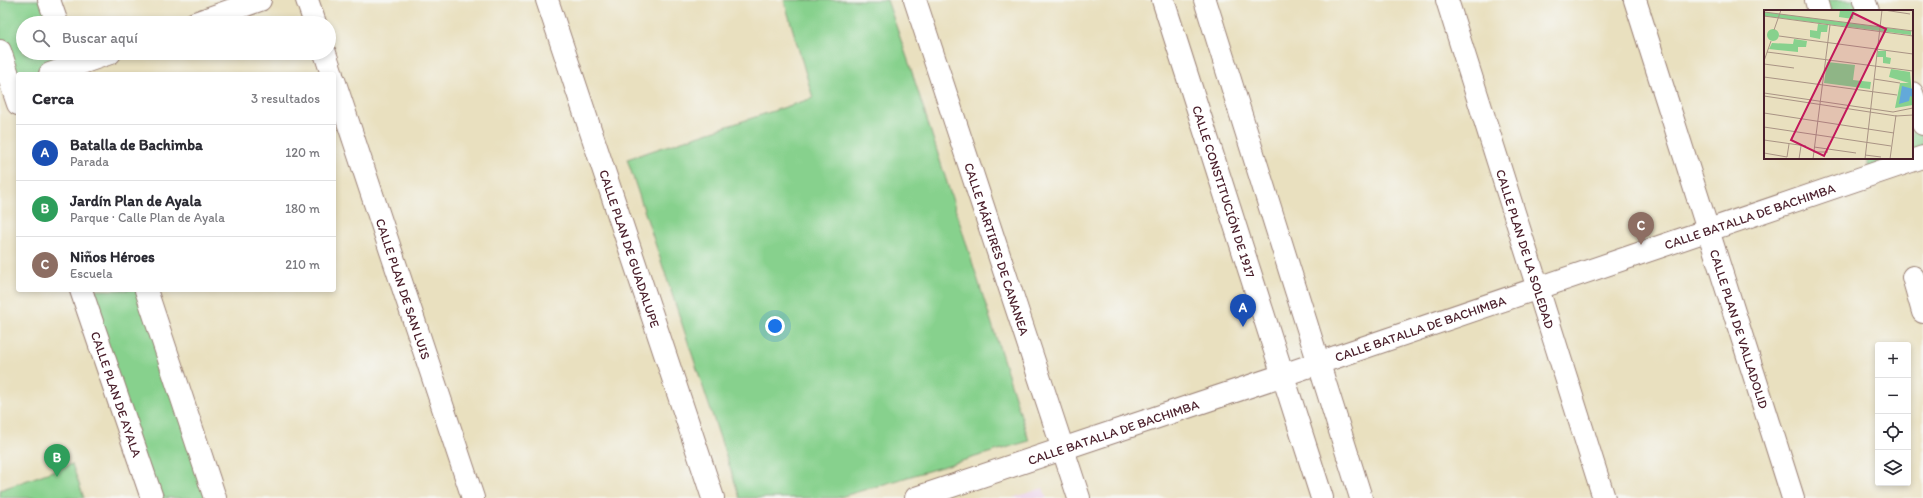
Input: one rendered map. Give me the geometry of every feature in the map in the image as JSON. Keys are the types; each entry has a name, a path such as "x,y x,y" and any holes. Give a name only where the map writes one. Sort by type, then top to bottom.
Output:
{"street":[{"path":"49,0 55,16"},
{"path":"215,16 260,0"},
{"path":"308,0 313,16"},
{"name":"CALLE PLAN DE GUADALUPE","path":"547,0 713,498"},
{"name":"CALLE MÁRTIRES DE CANANEA","path":"915,0 1079,498"},
{"name":"CALLE CONSTITUCIÓN DE 1917","path":"1164,0 1322,498"},
{"path":"1205,0 1361,498"},
{"name":"CALLE PLAN DE LA SOLEDAD","path":"1447,0 1604,498"},
{"name":"CALLE PLAN DE VALLADOLID","path":"1635,0 1793,498"},
{"path":"1816,0 1819,10"},
{"path":"1864,0 1868,10"},
{"path":"0,50 12,92"},
{"path":"55,72 87,60"},
{"path":"327,60 331,72"},
{"name":"CALLE PLAN DE SAN LUIS","path":"336,86 473,498"},
{"path":"1913,96 1923,124"},
{"name":"CALLE BATALLA DE BACHIMBA","path":"1913,159 1923,157"},
{"name":"CALLE BATALLA DE BACHIMBA","path":"916,498 1319,363 1708,230 1869,166 1911,159"},
{"path":"1913,277 1923,312"},
{"name":"CALLE PLAN DE AYALA","path":"82,292 152,498"},
{"path":"147,292 215,498"}],"shaded area":[{"path":"1043,488 1047,498 1012,498"}],"green space":[{"path":"0,0 42,0 48,16 16,16 16,60 62,60 65,69 56,72 16,72 0,51"},
{"path":"784,0 887,0 910,66 1029,441 837,498 740,498 627,159 813,98"},
{"path":"1816,0 1864,0 1868,10 1819,10"},
{"path":"1913,96 1923,124 1923,157 1871,174 1866,159 1913,159"},
{"path":"82,292 146,292 213,498 152,498"},
{"path":"72,464 84,498 0,498 0,490"}],"place":[{"name":"Niños Héroes","path":"1641,245"},
{"name":"Batalla de Bachimba","path":"1243,327"},
{"name":"Jardín Plan de Ayala","path":"57,477"}]}
